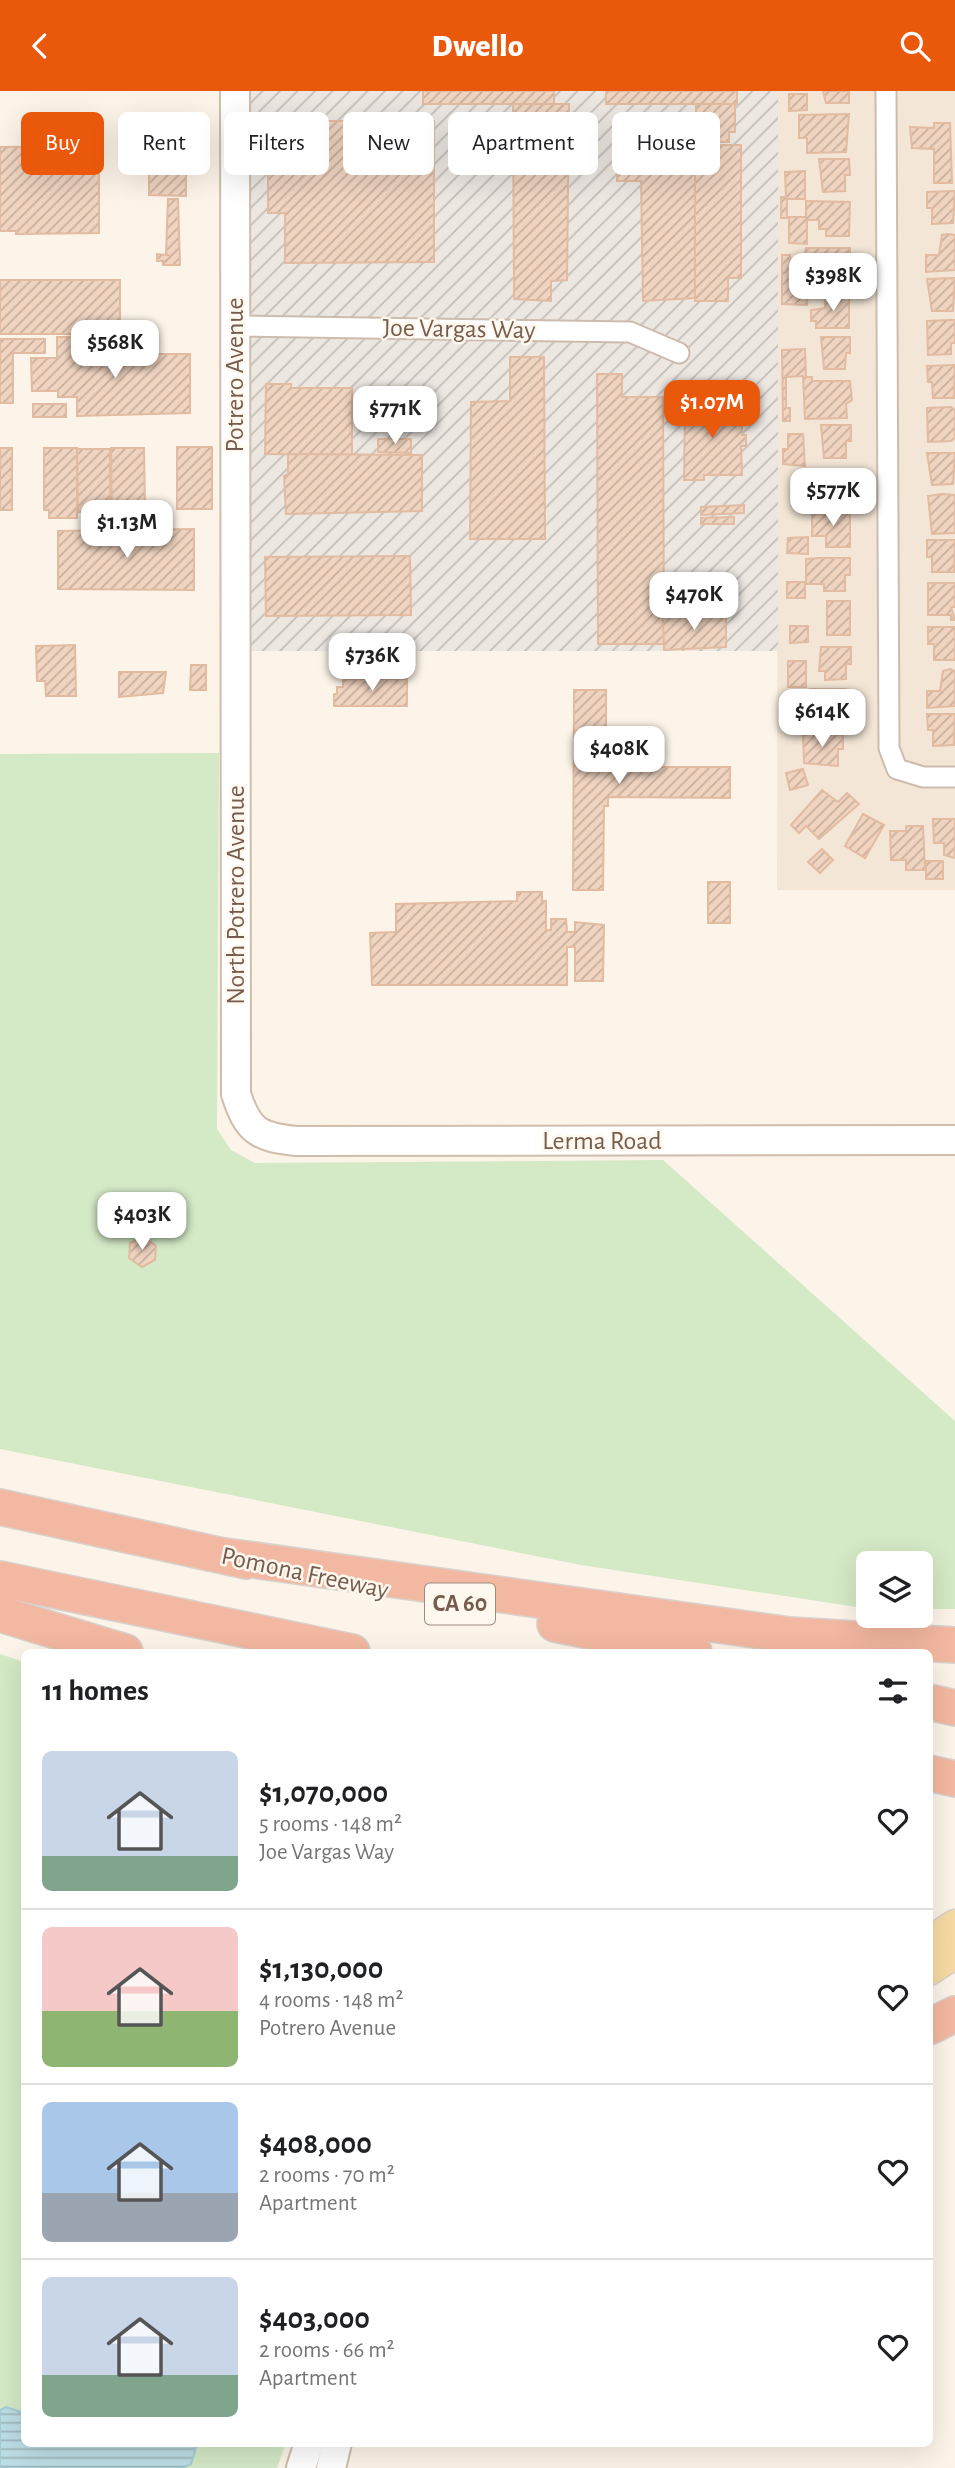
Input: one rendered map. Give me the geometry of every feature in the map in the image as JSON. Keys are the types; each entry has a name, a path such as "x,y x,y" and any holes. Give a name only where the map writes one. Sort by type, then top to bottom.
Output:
{"highway":[{"name":"Pomona Freeway","path":"0,1507 679,1649"},
{"path":"225,1556 790,1635 955,1645"},
{"path":"0,1579 338,1649"},
{"path":"0,1614 115,1649"},
{"path":"933,1703 955,1708"},
{"path":"933,1774 955,1779"},
{"path":"933,1799 955,1801"},
{"path":"933,2025 955,2014"}],"main road":[{"path":"933,1939 955,1925"},
{"path":"933,1967 955,1953"}],"street":[{"name":"Potrero Avenue","path":"235,91 236,658"},
{"path":"886,91 889,748 897,769 922,777 955,777"},
{"name":"Joe Vargas Way","path":"235,326 630,332 679,353"},
{"name":"North Potrero Avenue","path":"236,658 236,1094 243,1116 252,1129"},
{"name":"Lerma Road","path":"252,1129 270,1138 296,1141 955,1140"},
{"path":"301,2468 308,2447"},
{"path":"331,2468 336,2447"}],"shaded area":[{"path":"250,91 778,91 778,651 250,651 250,175 329,175 329,112 250,112"},
{"path":"778,91 955,91 955,890 777,890"}],"green space":[{"path":"219,753 217,1129 231,1150 255,1163 663,1160 955,1421 955,1609 933,1609 933,1551 856,1551 856,1607 581,1565 0,1449 0,754"},
{"path":"0,1654 21,1661 21,2447 285,2447 277,2468 0,2468"}],"water":[{"path":"6,2407 21,2412 21,2447 196,2447 191,2464 183,2468 0,2468 0,2410"}],"building":[{"path":"423,91 554,91 554,104 423,104"},
{"path":"606,91 737,91 737,104 606,104"},
{"path":"823,91 849,91 849,103 826,103"},
{"path":"789,94 807,94 807,110 789,111"},
{"path":"513,104 569,104 569,112 513,112"},
{"path":"696,104 735,104 735,132 729,132 729,142 720,142 720,112 696,112"},
{"path":"849,114 846,152 807,153 807,138 799,138 799,115"},
{"path":"329,121 343,121 343,175 434,175 434,262 285,263 285,213 268,213 268,175 329,175"},
{"path":"934,123 950,123 952,183 934,183 934,149 912,148 910,127 934,128"},
{"path":"720,145 741,145 741,278 728,278 728,301 695,301 695,175 720,175"},
{"path":"0,147 21,147 21,175 99,175 99,233 16,234 16,231 0,231"},
{"path":"819,159 849,159 850,175 845,175 845,191 823,192"},
{"path":"805,171 805,199 787,199 787,218 781,218 781,197 786,197 785,172"},
{"path":"149,175 186,175 186,196 149,195"},
{"path":"513,175 568,175 567,280 551,281 551,301 514,299"},
{"path":"617,175 695,175 695,298 643,301 641,181 617,181"},
{"path":"955,191 953,223 932,224 932,208 927,208 927,192"},
{"path":"168,199 178,199 180,265 163,265 163,261 157,261 157,254 168,255"},
{"path":"806,201 850,202 849,236 826,236 826,229 819,229 819,220 807,220 807,244 789,243 789,217 806,217"},
{"path":"942,235 955,235 955,270 926,272 926,255 939,255"},
{"path":"806,248 850,248 850,264 845,264 845,280 824,280 824,288 790,287 808,288 807,305 782,304 782,255 790,255 790,263 792,259 803,260"},
{"path":"955,278 953,311 932,311 927,279"},
{"path":"0,280 120,280 120,334 0,334"},
{"path":"826,294 849,294 849,328 816,328 816,321 811,321 811,310 825,308"},
{"path":"955,320 955,343 951,343 951,354 928,355 927,321"},
{"path":"57,337 90,337 90,354 146,350 146,354 190,354 190,413 77,416 77,397 58,397 58,391 32,391 31,358 57,358"},
{"path":"821,337 850,337 850,353 846,353 845,369 824,369"},
{"path":"0,339 45,339 45,353 13,353 13,403 0,403"},
{"path":"805,349 806,377 812,377 812,381 850,381 852,400 846,404 847,418 805,419 803,376 786,377 786,408 790,408 790,421 783,421 782,350"},
{"path":"510,357 544,357 545,539 470,539 471,402 510,401"},
{"path":"955,365 954,398 933,398 927,366"},
{"path":"597,374 622,374 622,397 663,397 664,644 598,644"},
{"path":"266,384 291,384 291,388 352,388 352,455 265,454"},
{"path":"685,398 729,401 729,420 742,420 742,435 746,435 746,446 741,446 742,475 704,475 704,480 684,480"},
{"path":"33,404 66,404 66,417 33,417"},
{"path":"951,407 955,410 955,438 951,441 928,442 927,408"},
{"path":"821,425 851,425 851,441 846,441 846,458 824,458"},
{"path":"788,434 803,434 805,466 783,464 783,449 788,449"},
{"path":"378,439 411,439 411,453 378,452"},
{"path":"177,447 212,447 212,509 177,509"},
{"path":"0,448 12,448 12,510 0,510"},
{"path":"44,448 77,448 77,518 49,518 49,510 44,510"},
{"path":"111,448 144,448 145,510 141,510 141,518 112,518"},
{"path":"77,449 110,449 110,512 78,512"},
{"path":"927,453 955,453 953,484 932,485"},
{"path":"288,454 422,455 422,511 286,514 284,476 288,474"},
{"path":"835,469 837,490 851,489 851,506 799,504 799,470"},
{"path":"955,495 955,533 932,534 928,496"},
{"path":"744,505 744,513 701,515 701,507"},
{"path":"850,512 850,547 826,547 826,536 812,536 812,514"},
{"path":"734,517 734,524 701,524 701,518"},
{"path":"194,529 194,590 58,589 58,531"},
{"path":"808,537 808,554 787,553 788,538"},
{"path":"927,540 955,540 954,572 932,572 932,557 927,557"},
{"path":"410,556 411,615 266,616 265,557"},
{"path":"850,558 850,575 845,575 845,591 824,591 824,584 806,584 806,559"},
{"path":"787,582 805,582 805,598 787,598"},
{"path":"663,583 672,583 672,604 663,604"},
{"path":"928,583 955,583 955,607 951,607 955,620 951,620 951,615 928,615"},
{"path":"827,601 850,601 850,635 827,635"},
{"path":"663,615 726,615 726,647 664,650"},
{"path":"790,626 808,626 808,642 790,643"},
{"path":"928,627 955,627 955,660 934,660 934,644 928,644"},
{"path":"75,645 76,696 46,696 45,681 37,681 36,646"},
{"path":"821,647 851,647 851,664 846,664 846,679 825,680 825,671 819,671"},
{"path":"788,661 806,661 806,687 788,687"},
{"path":"191,665 206,665 206,690 190,690"},
{"path":"943,671 955,671 955,706 927,708 927,691 940,691"},
{"path":"119,672 166,672 163,693 119,697"},
{"path":"368,674 376,674 376,679 407,679 407,706 334,706 334,694 337,694 337,687 343,687 343,679 368,679"},
{"path":"810,689 846,689 846,722 823,722 820,712 796,709 796,694 810,694"},
{"path":"574,690 606,690 606,767 730,767 730,798 608,797 608,806 604,806 603,890 573,890"},
{"path":"927,714 955,714 954,745 933,746 933,730 928,730"},
{"path":"786,715 804,715 804,732 786,732"},
{"path":"803,734 843,734 843,749 838,749 838,766 804,763"},
{"path":"803,769 808,785 790,790 786,773"},
{"path":"822,790 838,802 847,793 859,804 819,839 806,826 799,833 791,825"},
{"path":"863,814 884,825 865,858 845,846"},
{"path":"933,819 955,819 955,858 944,855 944,843 934,843"},
{"path":"906,826 923,826 925,870 906,870 906,860 891,860 890,831 906,831"},
{"path":"822,849 833,860 820,873 808,862"},
{"path":"926,861 943,861 943,879 926,879"},
{"path":"708,882 730,882 730,923 708,923"},
{"path":"517,892 542,892 542,901 546,901 546,930 551,930 551,919 566,919 567,932 575,932 575,922 604,925 603,981 575,981 575,947 567,947 567,985 372,985 370,933 396,932 396,904 517,901"},
{"path":"144,1237 156,1246 155,1260 142,1267 129,1258 130,1243"}]}
